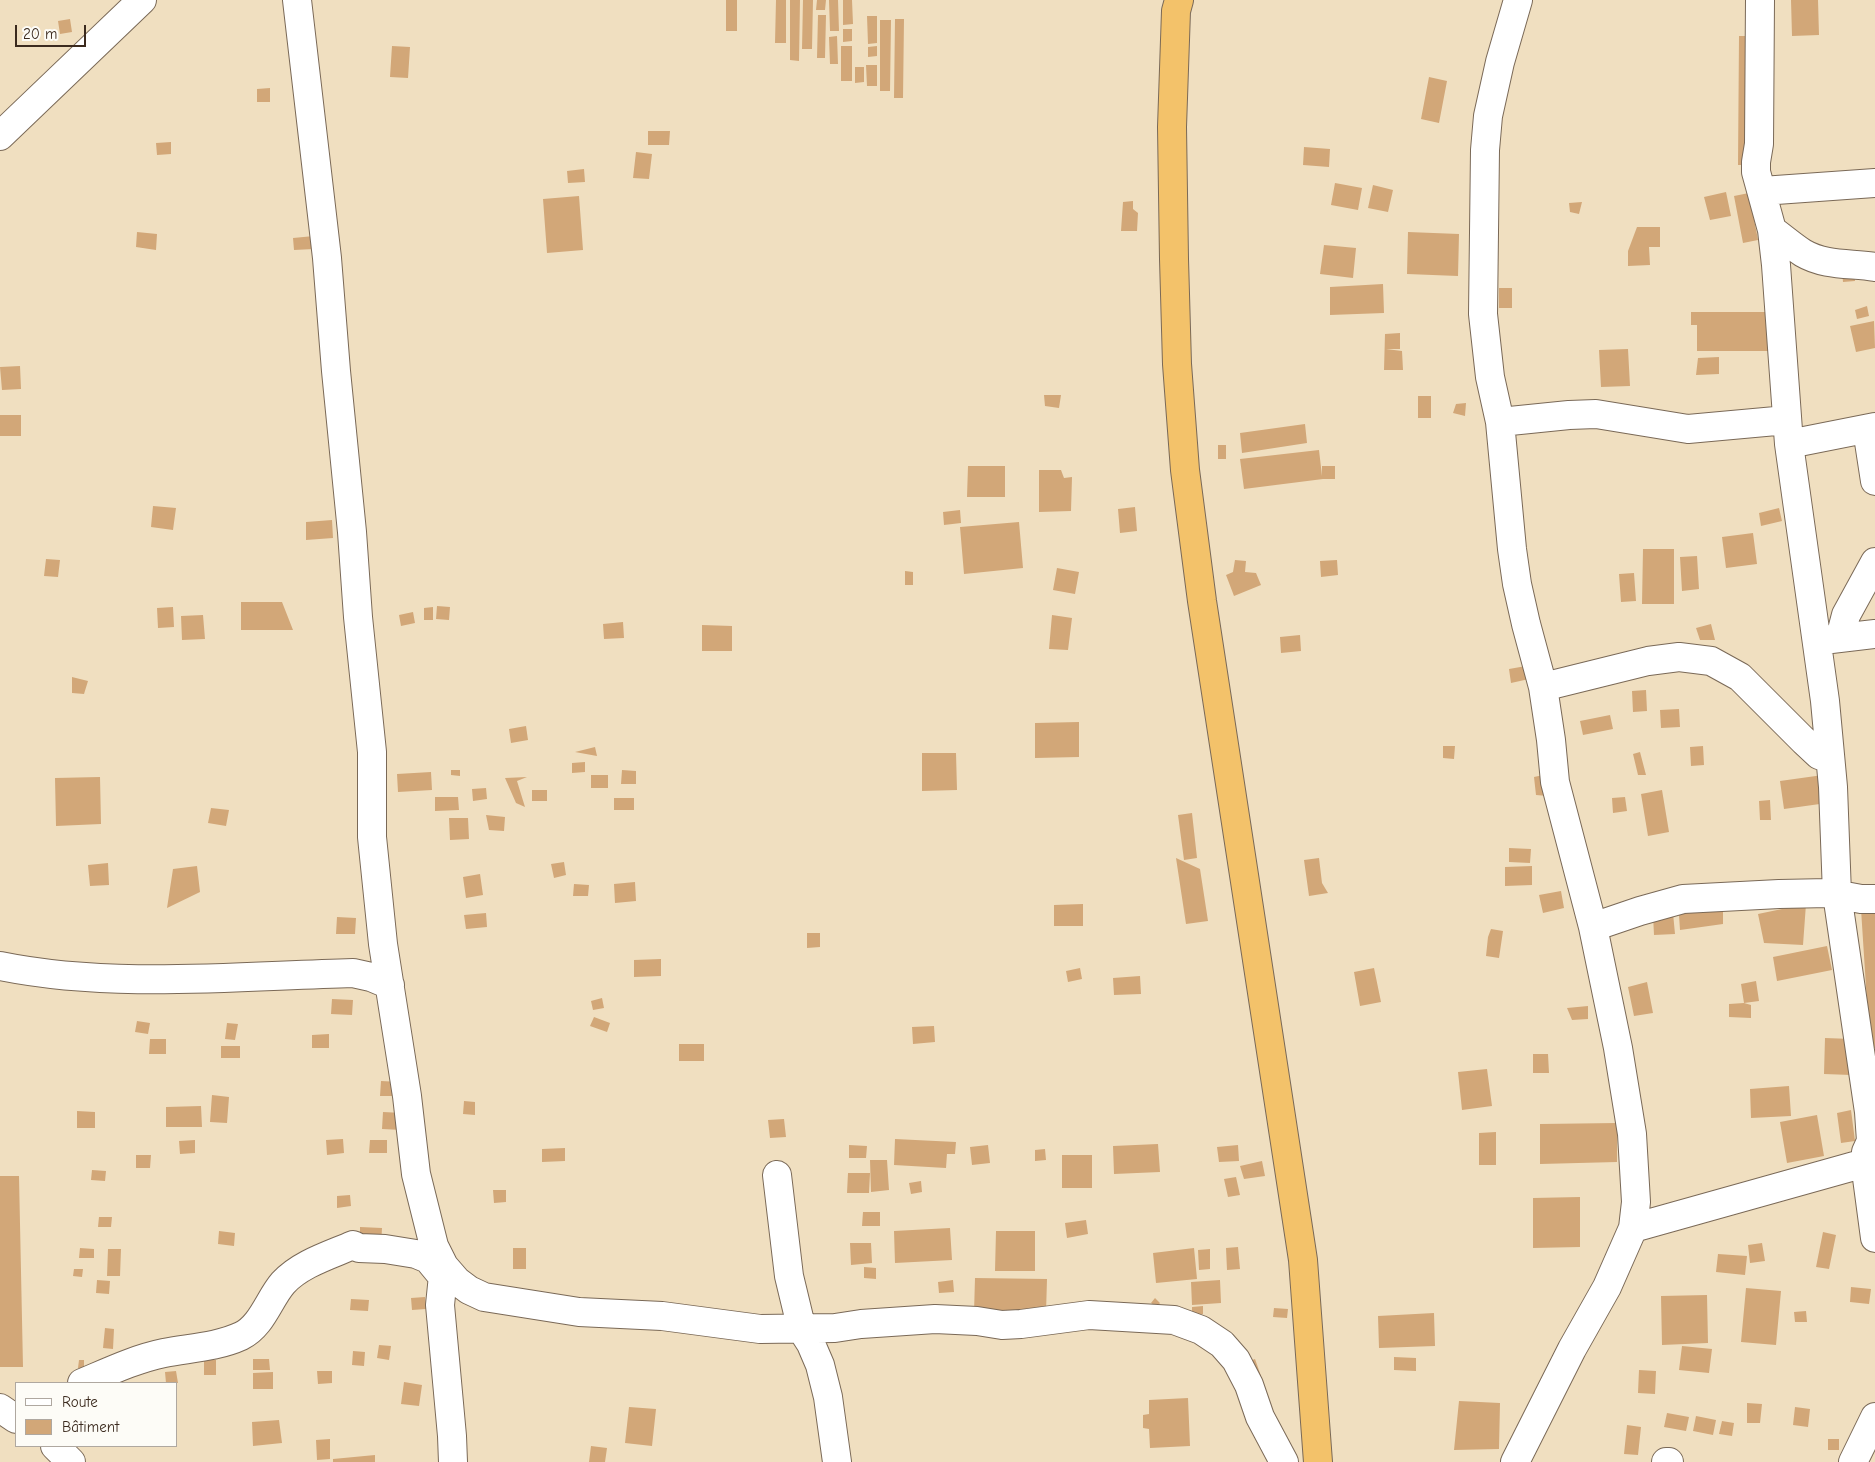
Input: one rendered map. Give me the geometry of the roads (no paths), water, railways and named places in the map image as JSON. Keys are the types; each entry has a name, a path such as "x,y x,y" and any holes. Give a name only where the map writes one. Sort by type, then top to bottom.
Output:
{"highway":[{"path":"1179,0 1176,11 1172,127 1177,364 1185,470 1207,639 1303,1260 1318,1462"}],"street":[{"path":"0,136 142,0"},
{"path":"297,0 327,258 372,752 372,837 383,944 407,1096 416,1174 434,1246 443,1271 440,1305 453,1462"},
{"path":"1515,1462 1572,1349 1607,1287 1632,1228 1636,1202 1632,1134 1618,1048 1592,927 1555,782 1543,687 1526,624 1513,558 1500,422 1490,376 1483,314 1484,150 1488,116 1500,62 1518,0"},
{"path":"1760,0 1760,144 1756,162 1758,180 1772,230 1788,432 1828,640 1825,701 1834,787 1837,894 1869,1112 1871,1141 1866,1152 1870,1162 1875,1238"},
{"path":"1762,191 1875,183"},
{"path":"1772,230 1804,254 1848,265 1875,267"},
{"path":"1500,422 1596,414 1688,429 1788,432 1871,428 1875,481"},
{"path":"1828,640 1846,615 1875,562"},
{"path":"1828,640 1875,634"},
{"path":"1543,687 1648,661 1679,657 1710,661 1740,677 1819,755 1830,759"},
{"path":"1592,927 1683,899 1778,894 1837,894 1875,899"},
{"path":"0,966 23,971 83,977 188,979 353,973 390,985"},
{"path":"1632,1228 1870,1162"},
{"path":"777,1175 789,1276 802,1330 811,1344 820,1365 828,1396 837,1462"},
{"path":"84,1382 139,1360 224,1343 243,1335 253,1328 280,1288 291,1276 299,1270 353,1244 359,1248 385,1249 416,1254 428,1259 469,1290 484,1297 579,1312 662,1316 760,1329 802,1330 935,1319 977,1321 1002,1325 1089,1315 1132,1316 1174,1320 1201,1330 1215,1339 1236,1360 1249,1385 1260,1418 1284,1462"},
{"path":"0,1408 15,1406"},
{"path":"0,1408 15,1418"},
{"path":"1854,1462 1875,1417"},
{"path":"55,1447 71,1462"}]}
